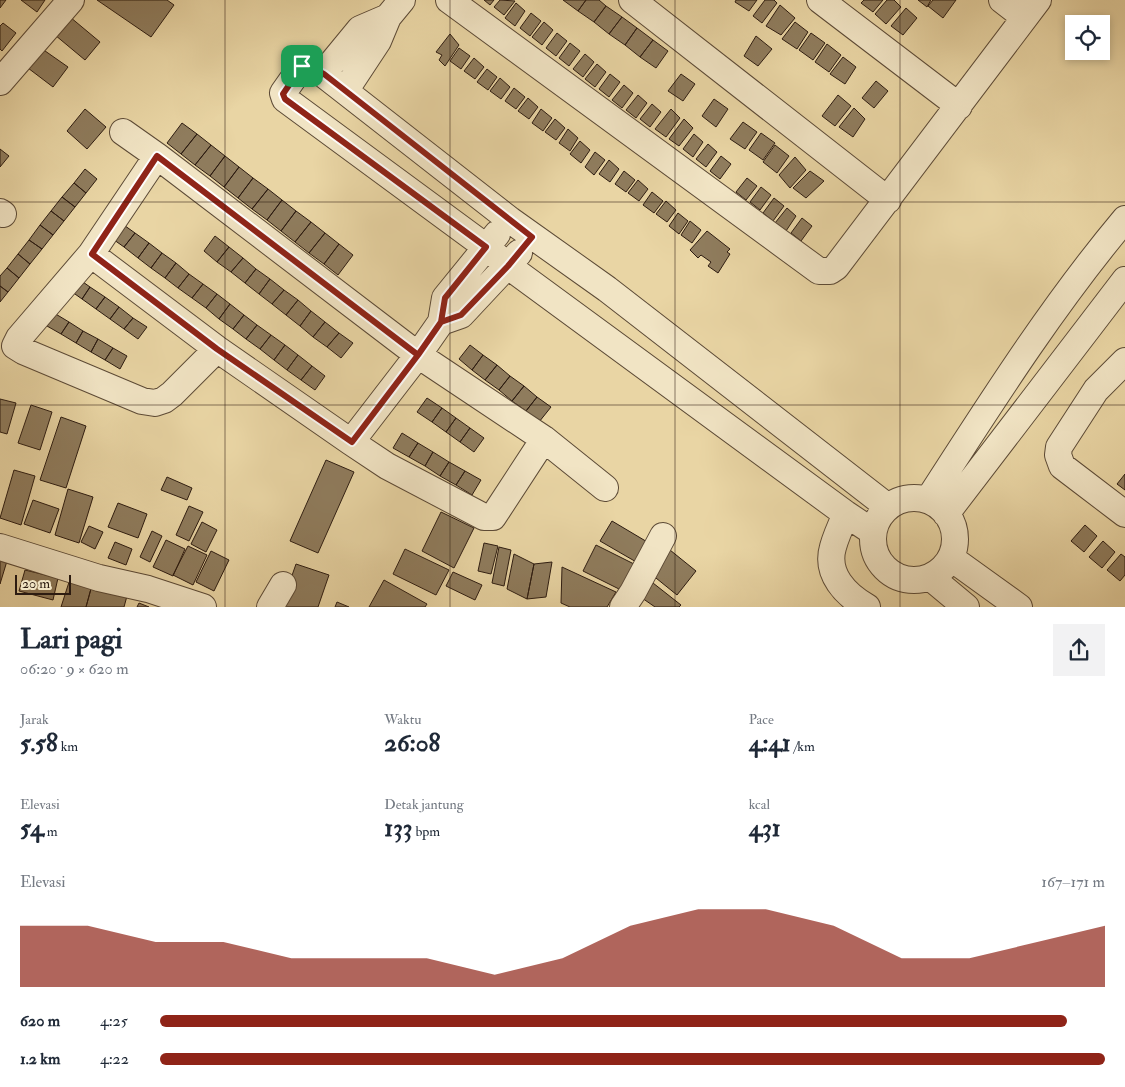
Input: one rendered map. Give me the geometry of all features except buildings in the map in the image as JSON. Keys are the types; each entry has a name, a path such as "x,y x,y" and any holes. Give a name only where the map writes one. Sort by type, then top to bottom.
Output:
{"street":[{"path":"0,82 71,0"},
{"path":"449,0 820,271 830,271 836,267 1031,9 1002,0"},
{"path":"632,0 888,200"},
{"path":"820,0 959,106"},
{"path":"324,74 360,29 395,8"},
{"path":"345,92 378,41 395,8"},
{"path":"873,532 508,266 486,247 284,97 283,94 302,66 308,65 324,74 532,237 607,289 888,507"},
{"path":"123,132 418,355 544,440 605,488"},
{"path":"157,156 92,254 19,338 15,346 131,397 155,403 164,400 172,394 217,349"},
{"path":"352,442 441,322 445,298 510,220"},
{"path":"937,507 994,398 1064,298 1122,229"},
{"path":"441,322 461,315 508,266 532,237"},
{"path":"92,254 217,349 387,466 480,515 491,518 501,507 544,440"},
{"path":"937,507 1125,280"},
{"path":"1124,363 1096,390 1059,447 1058,455 1062,466 1125,514"},
{"path":"909,499 937,507 953,524 955,544 951,558 938,572 930,577 914,581 898,578 885,568 876,555 872,540 878,518 888,507 902,500 909,499"},
{"path":"846,514 832,549 831,563 833,575 850,596 867,607"},
{"path":"623,607 663,536"},
{"path":"0,548 204,607"},
{"path":"951,558 1019,607"},
{"path":"930,577 956,605"}],"route":[{"path":"302,66 283,94 285,99 486,247 445,298 441,322 418,355 352,442 217,349 92,254 157,156 418,355 441,322 461,315 508,266 532,237 324,74 306,64 302,66"}]}
